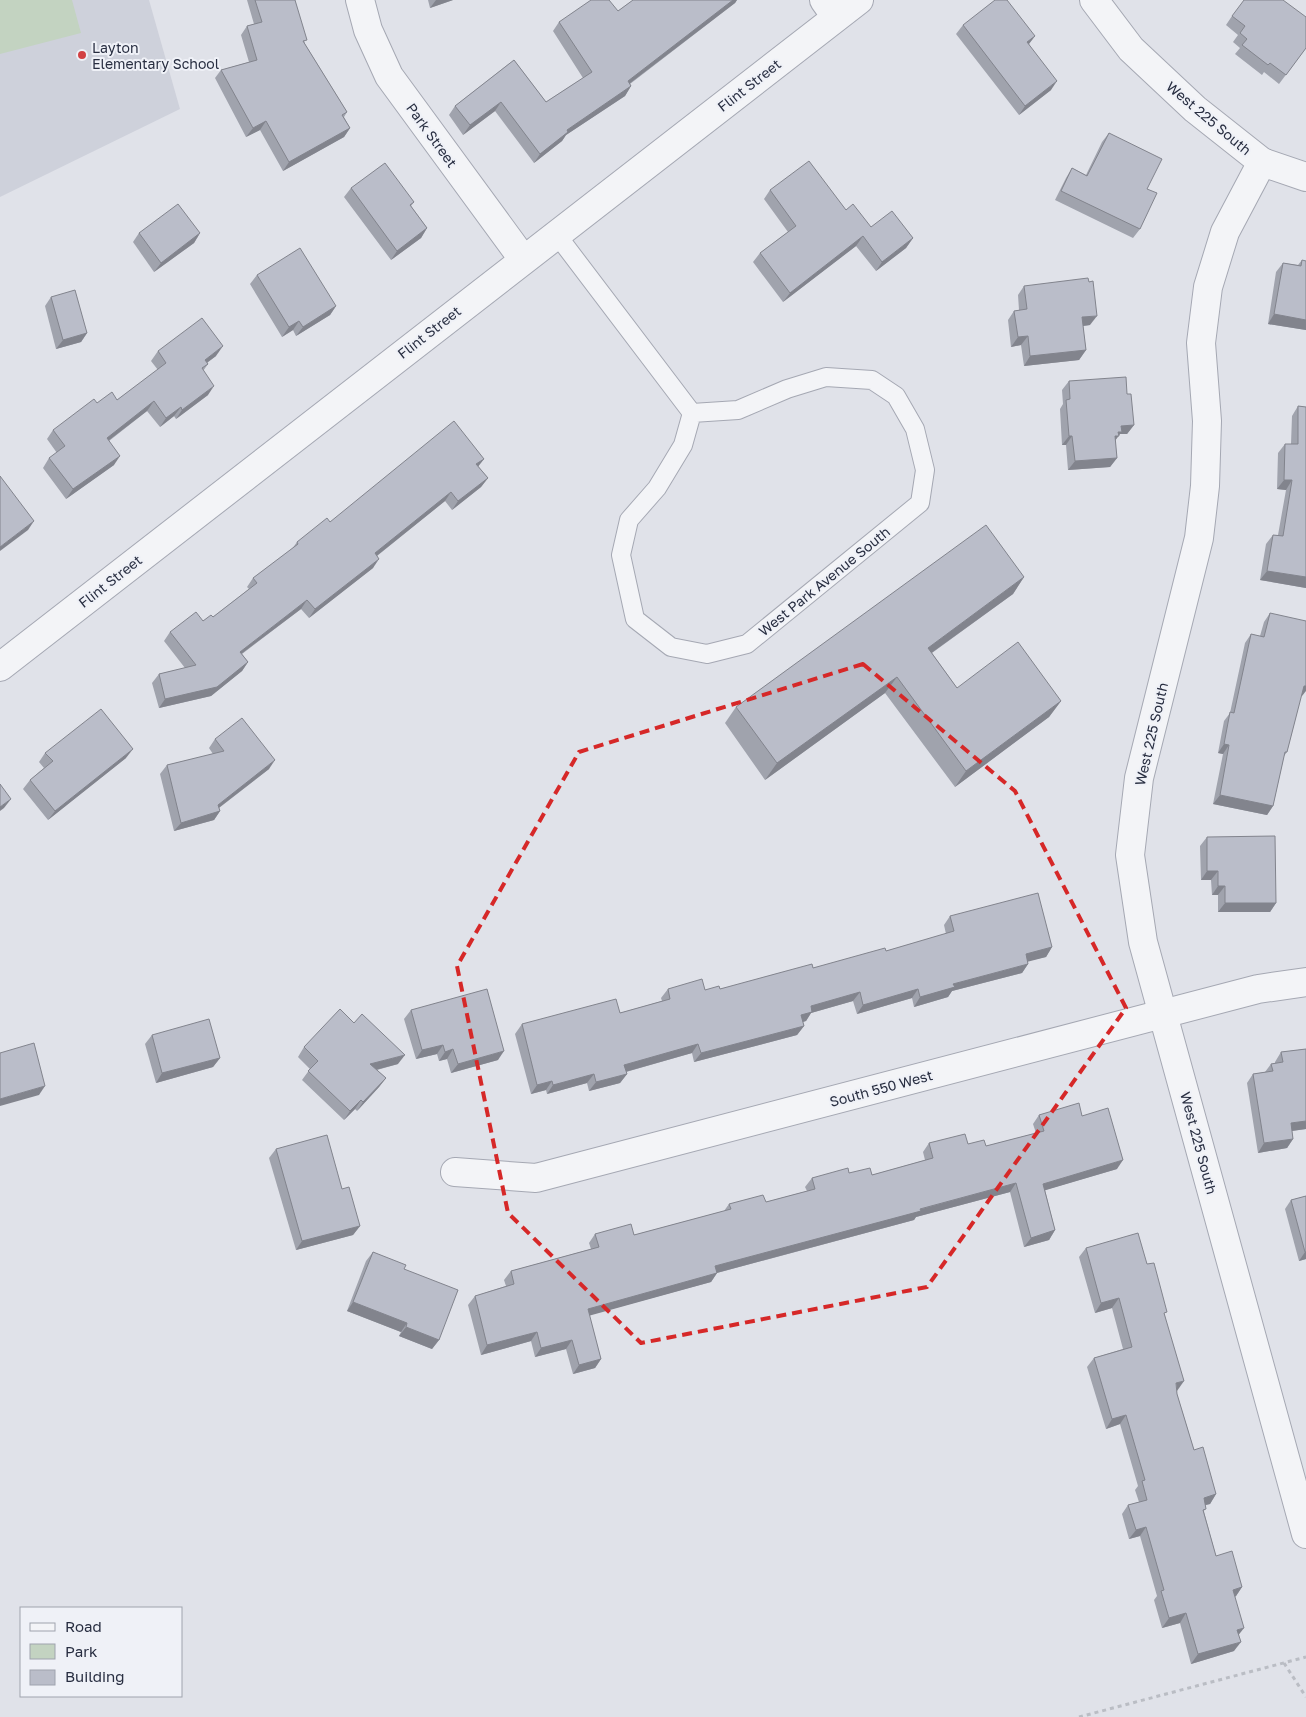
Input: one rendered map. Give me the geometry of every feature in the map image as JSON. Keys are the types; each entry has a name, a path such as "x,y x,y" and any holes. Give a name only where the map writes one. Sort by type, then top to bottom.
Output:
{"street":[{"name":"Park Street","path":"360,0 368,30 389,76 523,259"},
{"name":"Flint Street","path":"0,667 523,259 557,235 830,8 859,0"},
{"name":"West 225 South","path":"1094,0 1131,49 1195,109 1262,162 1225,232 1208,287 1201,343 1207,421 1205,486 1199,538 1139,778 1130,855 1144,942 1306,1534"},
{"path":"1262,162 1306,177"},
{"name":"South 550 West","path":"455,1172 536,1178 1258,989 1306,982"}],"lane":[{"path":"557,235 692,413"},
{"name":"West Park Avenue South","path":"826,377 872,380 896,396 915,429 925,470 920,502 747,644 707,654 671,648 635,619 621,555 629,520 657,488 684,445 692,413 738,410 787,389 826,377"}],"path":[{"path":"1079,1717 1306,1657"},
{"path":"1284,1663 1306,1697"}],"highlighted area":[{"path":"863,664 1015,791 1126,1008 927,1287 641,1343 508,1213 457,966 579,752"}],"shaded area":[{"name":"Layton Elementary School","path":"0,0 149,0 180,109 0,197"}],"green space":[{"path":"0,0 72,0 81,33 0,54"}],"building":[{"path":"255,0 295,0 307,40 303,41 347,112 342,115 350,128 289,162 266,121 253,128 221,70 257,60 247,26 262,22"},
{"path":"591,0 609,0 618,11 633,0 733,0 628,81 631,86 567,130 568,132 540,154 501,102 470,125 455,106 514,60 546,102 592,72 559,22"},
{"path":"995,0 1007,0 1035,36 1027,42 1057,81 1025,106 963,25"},
{"path":"1244,0 1283,0 1306,17 1306,48 1286,75 1270,63 1268,65 1242,45 1247,39 1240,33 1245,26 1232,16"},
{"path":"1109,133 1162,159 1147,189 1157,193 1140,229 1061,191 1072,168 1087,176"},
{"path":"809,161 846,210 853,204 871,227 892,211 913,238 882,262 863,236 790,293 760,253 796,226 770,190"},
{"path":"385,163 414,202 410,205 427,228 397,251 351,188"},
{"path":"178,204 200,233 161,263 139,233"},
{"path":"300,248 336,306 303,327 299,321 289,327 257,275"},
{"path":"1302,260 1306,261 1306,320 1274,314 1283,263 1301,266"},
{"path":"1088,278 1089,282 1093,281 1097,316 1082,317 1086,350 1030,356 1028,336 1018,337 1014,311 1027,309 1024,286"},
{"path":"75,290 87,333 63,340 51,297"},
{"path":"202,318 223,346 205,360 208,364 202,368 214,386 182,410 181,407 166,418 154,401 107,438 120,456 73,489 49,458 65,446 53,430 94,399 97,403 112,392 117,400 166,363 158,351"},
{"path":"1126,377 1127,394 1131,394 1134,425 1121,426 1122,432 1118,432 1119,436 1115,436 1117,458 1075,461 1072,436 1069,436 1066,400 1070,399 1069,381"},
{"path":"1298,406 1306,407 1306,577 1267,571 1273,535 1283,536 1292,480 1284,480 1285,444 1298,444"},
{"path":"454,421 484,459 476,464 488,478 458,501 451,492 375,553 379,559 315,609 307,600 240,652 248,662 217,687 165,699 159,674 196,665 170,632 196,612 203,621 211,615 213,617 257,583 253,578 298,544 297,542 327,518 330,522"},
{"path":"0,476 34,521 0,547"},
{"path":"986,525 1024,577 928,648 957,688 1018,642 1061,701 966,771 897,677 777,763 736,707"},
{"path":"1270,613 1306,621 1306,686 1304,686 1287,752 1285,752 1273,806 1220,795 1229,745 1224,744 1230,712 1234,713 1251,634 1264,637"},
{"path":"101,709 133,749 55,811 30,780 53,761 45,753"},
{"path":"242,718 275,760 218,805 220,811 181,823 167,765 224,751 215,739"},
{"path":"0,784 11,799 0,807"},
{"path":"1275,836 1276,903 1225,903 1225,886 1218,886 1218,871 1207,871 1207,837"},
{"path":"1038,893 1052,947 1026,954 1028,964 953,984 955,987 920,997 918,989 863,1005 860,992 811,1006 812,1012 801,1015 804,1026 701,1053 698,1044 624,1065 627,1074 596,1082 594,1074 553,1085 552,1081 537,1085 522,1024 616,999 620,1013 670,999 668,989 702,979 705,990 719,986 720,989 812,964 813,968 885,948 886,951 954,931 950,916"},
{"path":"487,989 504,1051 458,1064 453,1049 445,1052 443,1045 422,1050 411,1010"},
{"path":"340,1009 354,1023 362,1014 405,1055 370,1064 386,1078 363,1102 361,1100 350,1111 308,1071 318,1061 304,1047"},
{"path":"209,1019 220,1058 162,1073 152,1035"},
{"path":"34,1043 45,1086 0,1099 0,1053"},
{"path":"1306,1049 1306,1121 1291,1123 1293,1139 1264,1143 1253,1074 1273,1071 1271,1064 1283,1062 1281,1052"},
{"path":"1079,1103 1082,1116 1108,1108 1123,1160 1043,1184 1055,1230 1031,1238 1016,1183 920,1209 921,1211 715,1266 717,1273 588,1309 601,1359 579,1365 572,1340 541,1348 537,1332 487,1345 475,1296 514,1284 511,1271 599,1247 595,1234 631,1224 634,1235 731,1209 729,1204 763,1195 766,1202 815,1189 812,1178 848,1168 849,1173 870,1168 872,1175 933,1158 929,1143 965,1134 968,1144 984,1140 986,1146 1044,1131 1039,1115"},
{"path":"327,1135 342,1189 349,1187 360,1226 302,1241 276,1149"},
{"path":"1306,1196 1306,1252 1305,1252 1291,1200"},
{"path":"1138,1233 1147,1264 1154,1263 1167,1312 1164,1313 1184,1381 1176,1383 1177,1394 1194,1450 1203,1447 1216,1494 1204,1498 1206,1509 1203,1510 1216,1556 1232,1551 1242,1587 1233,1590 1244,1628 1237,1630 1241,1642 1198,1654 1186,1613 1169,1618 1161,1591 1164,1590 1146,1527 1136,1530 1128,1505 1147,1500 1142,1481 1145,1480 1126,1415 1112,1419 1094,1358 1132,1347 1119,1298 1101,1303 1086,1248"},
{"path":"373,1252 406,1265 404,1269 458,1290 439,1340 406,1327 407,1323 353,1302"}],"place":[{"name":"Layton Elementary School","path":"82,55"}]}
